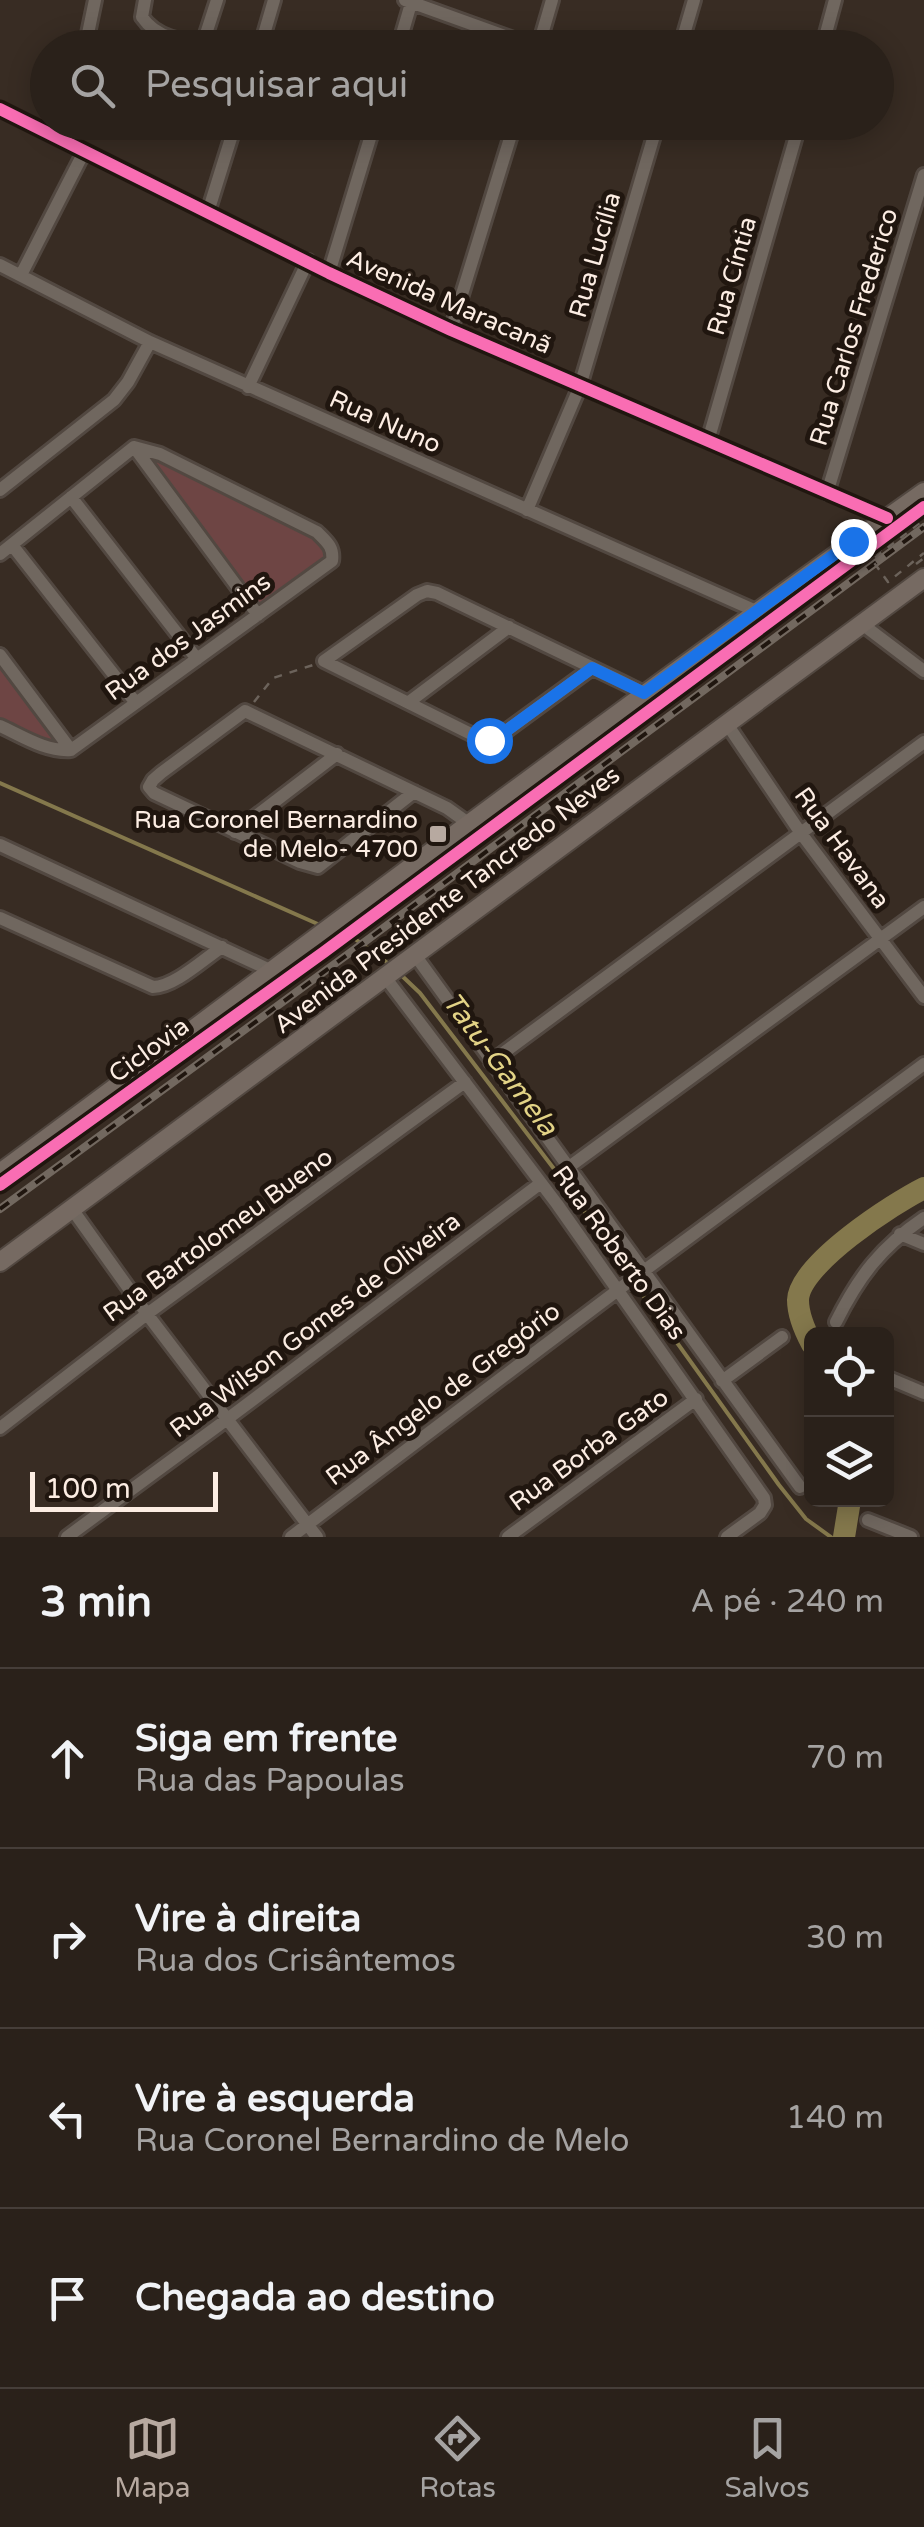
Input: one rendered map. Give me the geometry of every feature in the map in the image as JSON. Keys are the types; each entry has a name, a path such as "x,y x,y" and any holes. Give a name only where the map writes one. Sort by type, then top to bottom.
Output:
{"main road":[{"path":"0,1173 644,693 924,492"},
{"name":"Avenida Presidente Tancredo Neves","path":"0,1262 924,578"}],"street":[{"path":"90,30 96,0"},
{"path":"145,0 142,17 152,30"},
{"path":"207,30 217,0"},
{"path":"265,30 274,0"},
{"path":"543,30 552,0"},
{"path":"685,30 694,0"},
{"path":"827,30 835,0"},
{"path":"403,30 410,1 489,30"},
{"name":"Avenida Maracanã","path":"0,109 30,124"},
{"name":"Avenida Maracanã","path":"62,140 452,330 887,518"},
{"path":"208,212 230,140"},
{"path":"329,273 370,140"},
{"path":"452,330 510,140"},
{"name":"Rua Lucília","path":"527,510 580,386 653,140"},
{"name":"Rua Cíntia","path":"708,442 795,140"},
{"path":"21,276 84,152"},
{"name":"Rua Carlos Frederico","path":"827,493 924,175"},
{"path":"912,213 924,227"},
{"path":"248,386 308,260"},
{"name":"Rua Nuno","path":"0,265 150,342 756,612"},
{"path":"0,490 114,400 150,342"},
{"path":"136,704 6,550 134,446 258,615"},
{"name":"Rua dos Jasmins","path":"71,750 332,561 329,543 317,532 160,454 134,446"},
{"path":"71,498 197,659"},
{"path":"592,668 489,740 324,662 427,591 437,592 644,693"},
{"path":"862,624 924,671"},
{"path":"409,702 509,627"},
{"path":"0,654 71,750"},
{"path":"414,792 318,867 154,794 149,787 152,780 246,711 448,808 468,823"},
{"name":"Rua Havana","path":"728,724 800,832 924,997"},
{"path":"0,726 48,748 71,750"},
{"path":"491,1062 924,742"},
{"path":"235,832 338,754"},
{"path":"0,845 272,972"},
{"path":"569,1168 924,907"},
{"path":"0,918 153,988 173,982 222,947"},
{"name":"Rua Roberto Dias","path":"413,956 800,1488"},
{"name":"Rua Roberto Dias","path":"387,976 620,1288 764,1498 760,1512 726,1537"},
{"path":"643,1272 924,1064"},
{"name":"Rua Bartolomeu Bueno","path":"0,1428 146,1314 465,1082"},
{"name":"Rua Wilson Gomes de Oliveira","path":"66,1537 541,1183"},
{"path":"72,1209 146,1314 317,1537"},
{"path":"836,1322 875,1259 900,1234 924,1218"},
{"path":"900,1234 924,1244"},
{"name":"Rua Ângelo de Gregório","path":"290,1537 643,1272"},
{"path":"722,1381 782,1338"},
{"path":"894,1381 924,1393"},
{"name":"Rua Borba Gato","path":"508,1537 696,1400"},
{"path":"868,1520 911,1537"}],"path":[{"path":"923,513 919,520 874,555 871,551 918,517 922,522 872,560 888,582 924,554"},
{"path":"856,558 923,513"},
{"path":"246,711 274,678 324,662"}],"shaded area":[{"path":"140,448 314,535 325,544 332,561 259,612"},
{"path":"0,660 66,748 0,726"}],"waterway":[{"name":"Tatu-Gamela","path":"0,783 320,925"},
{"name":"Tatu-Gamela","path":"338,932 351,936 389,964"},
{"name":"Tatu-Gamela","path":"400,974 420,993 564,1182 629,1276"},
{"path":"804,1327 798,1300 802,1285 814,1269 850,1236 924,1188"},
{"name":"Tatu-Gamela","path":"635,1284 779,1485 806,1519 831,1537"},
{"path":"844,1537 849,1507"}],"railway":[{"path":"0,1209 924,527"}],"cycle path":[{"path":"0,109 30,124"},
{"path":"62,140 451,330 887,518"},
{"name":"Ciclovia","path":"0,1185 324,952 924,507"}],"place":[{"name":"Rua Coronel Bernardino de Melo- 4700","path":"438,834"}],"route":[{"path":"489,740 592,668 644,693 853,541"}]}
